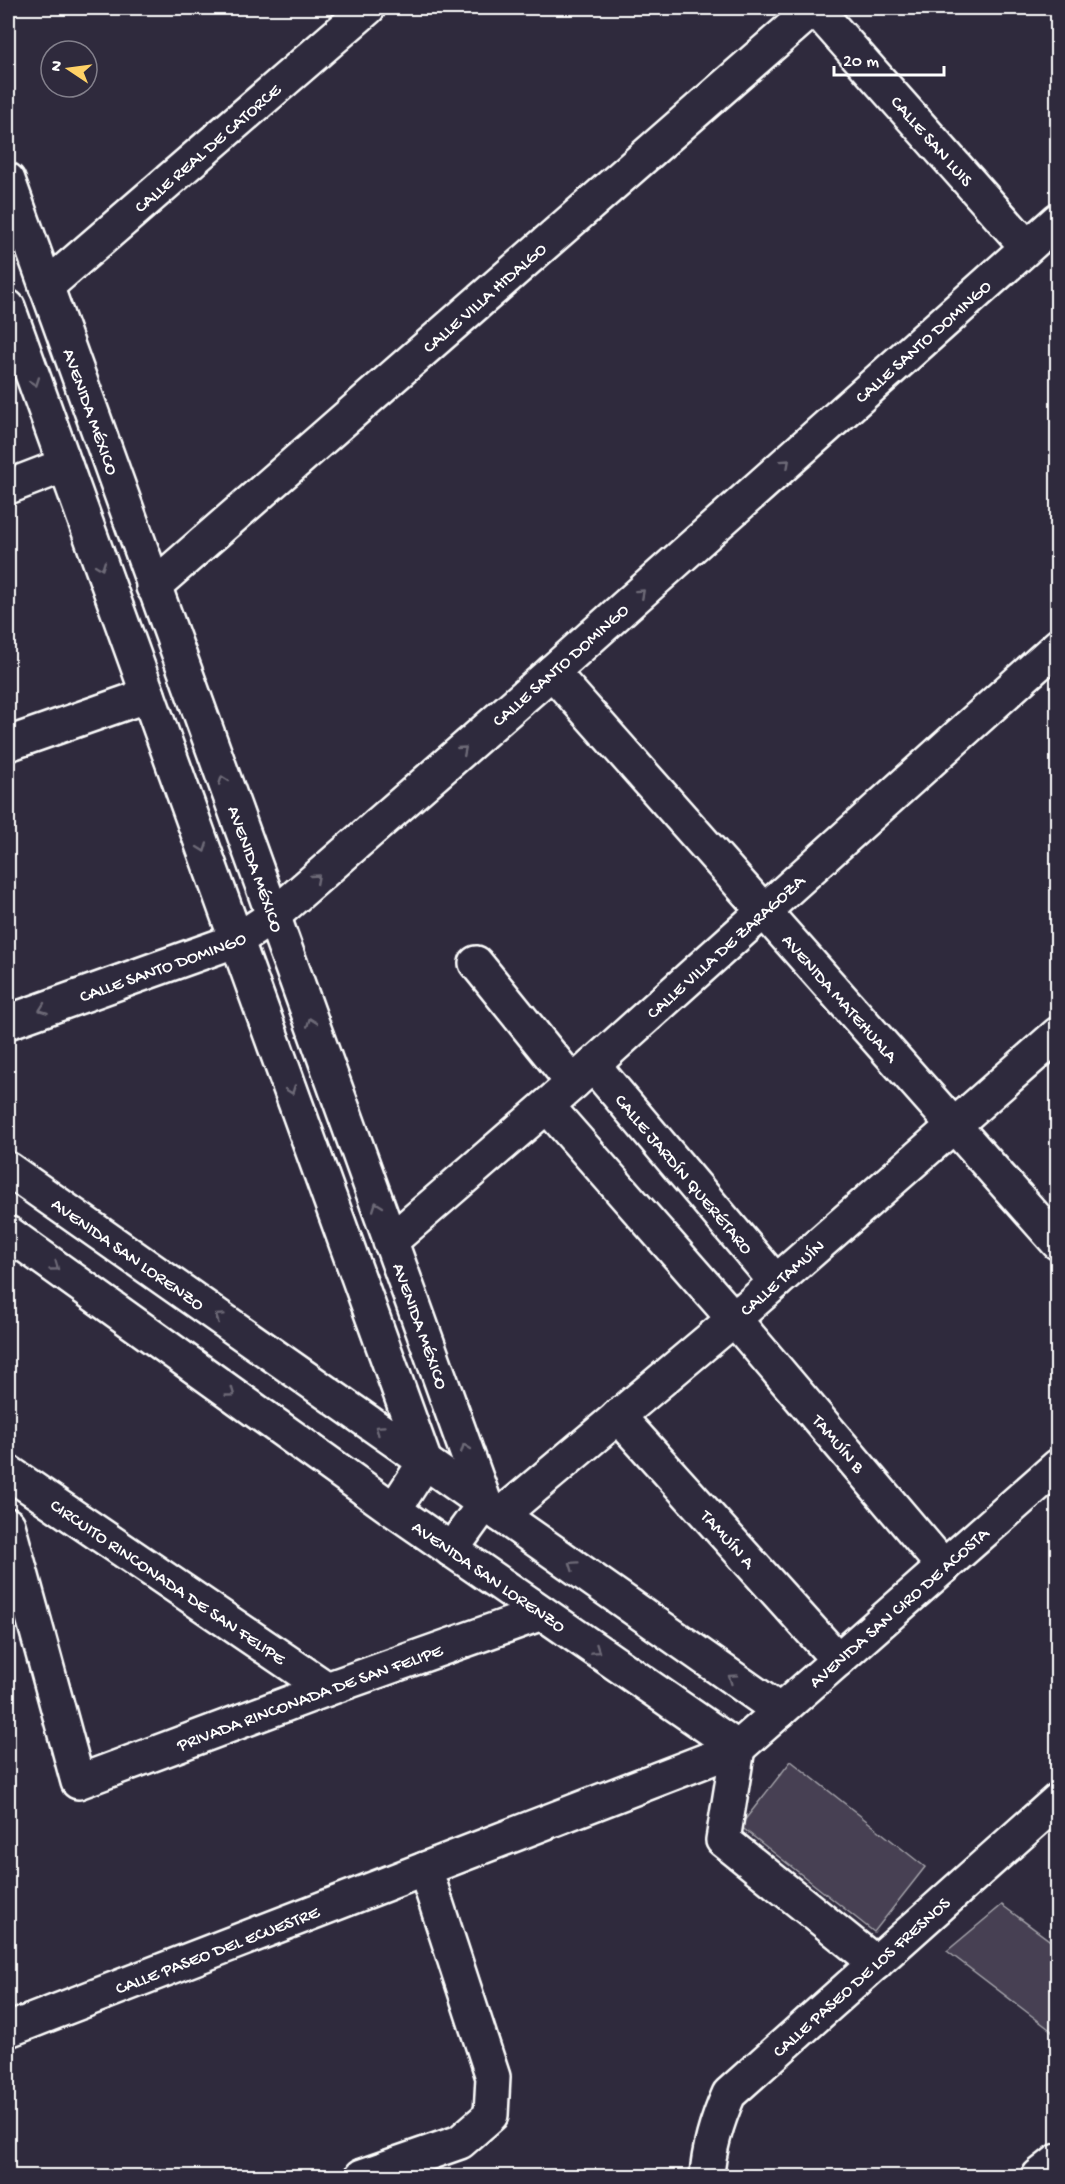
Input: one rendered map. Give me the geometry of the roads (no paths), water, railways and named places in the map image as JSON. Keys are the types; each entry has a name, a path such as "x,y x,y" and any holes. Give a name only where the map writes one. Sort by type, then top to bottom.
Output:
{"street":[{"name":"CALLE REAL DE CATORCE","path":"46,287 368,8"},
{"name":"CALLE SAN LUIS","path":"815,8 1027,247"},
{"name":"CALLE VILLA HIDALGO","path":"153,587 815,8"},
{"name":"AVENIDA MÉXICO","path":"8,180 390,1242 493,1509"},
{"name":"CALLE SANTO DOMINGO","path":"8,1022 237,940 272,917 552,672 1058,220"},
{"path":"8,308 425,1462 394,1510"},
{"path":"8,487 64,465"},
{"name":"CALLE VILLA DE ZARAGOZA","path":"390,1242 583,1074 1058,646"},
{"name":"AVENIDA MATEHUALA","path":"552,672 1058,1243"},
{"path":"8,744 148,696"},
{"name":"CALLE JARDÍN QUERÉTARO","path":"476,963 583,1074 776,1282"},
{"name":"CALLE TAMUÍN","path":"493,1509 618,1416 734,1319 1058,1034"},
{"path":"547,1106 734,1319"},
{"name":"AVENIDA SAN LORENZO","path":"8,1169 780,1711"},
{"name":"AVENIDA SAN LORENZO","path":"8,1233 394,1510 738,1748"},
{"name":"TAMUÍN B","path":"734,1319 944,1567"},
{"name":"TAMUÍN A","path":"618,1416 838,1660"},
{"name":"AVENIDA SAN CIRO DE ACOSTA","path":"738,1748 1058,1466"},
{"name":"CIRCUITO RINCONADA DE SAN FELIPE","path":"8,1472 327,1689"},
{"path":"451,1550 493,1509"},
{"name":"PRIVADA RINCONADA DE SAN FELIPE","path":"8,1525 78,1782 327,1689 542,1613"},
{"path":"738,1748 723,1840 876,1963"},
{"name":"CALLE PASEO DEL ECUESTRE","path":"8,2030 738,1748"},
{"name":"CALLE PASEO DE LOS FRESNOS","path":"707,2176 709,2152 718,2120 729,2094 1058,1800"},
{"path":"362,2176 460,2142 491,2115 493,2077 425,1869"},
{"path":"1040,2176 1058,2161"}]}
